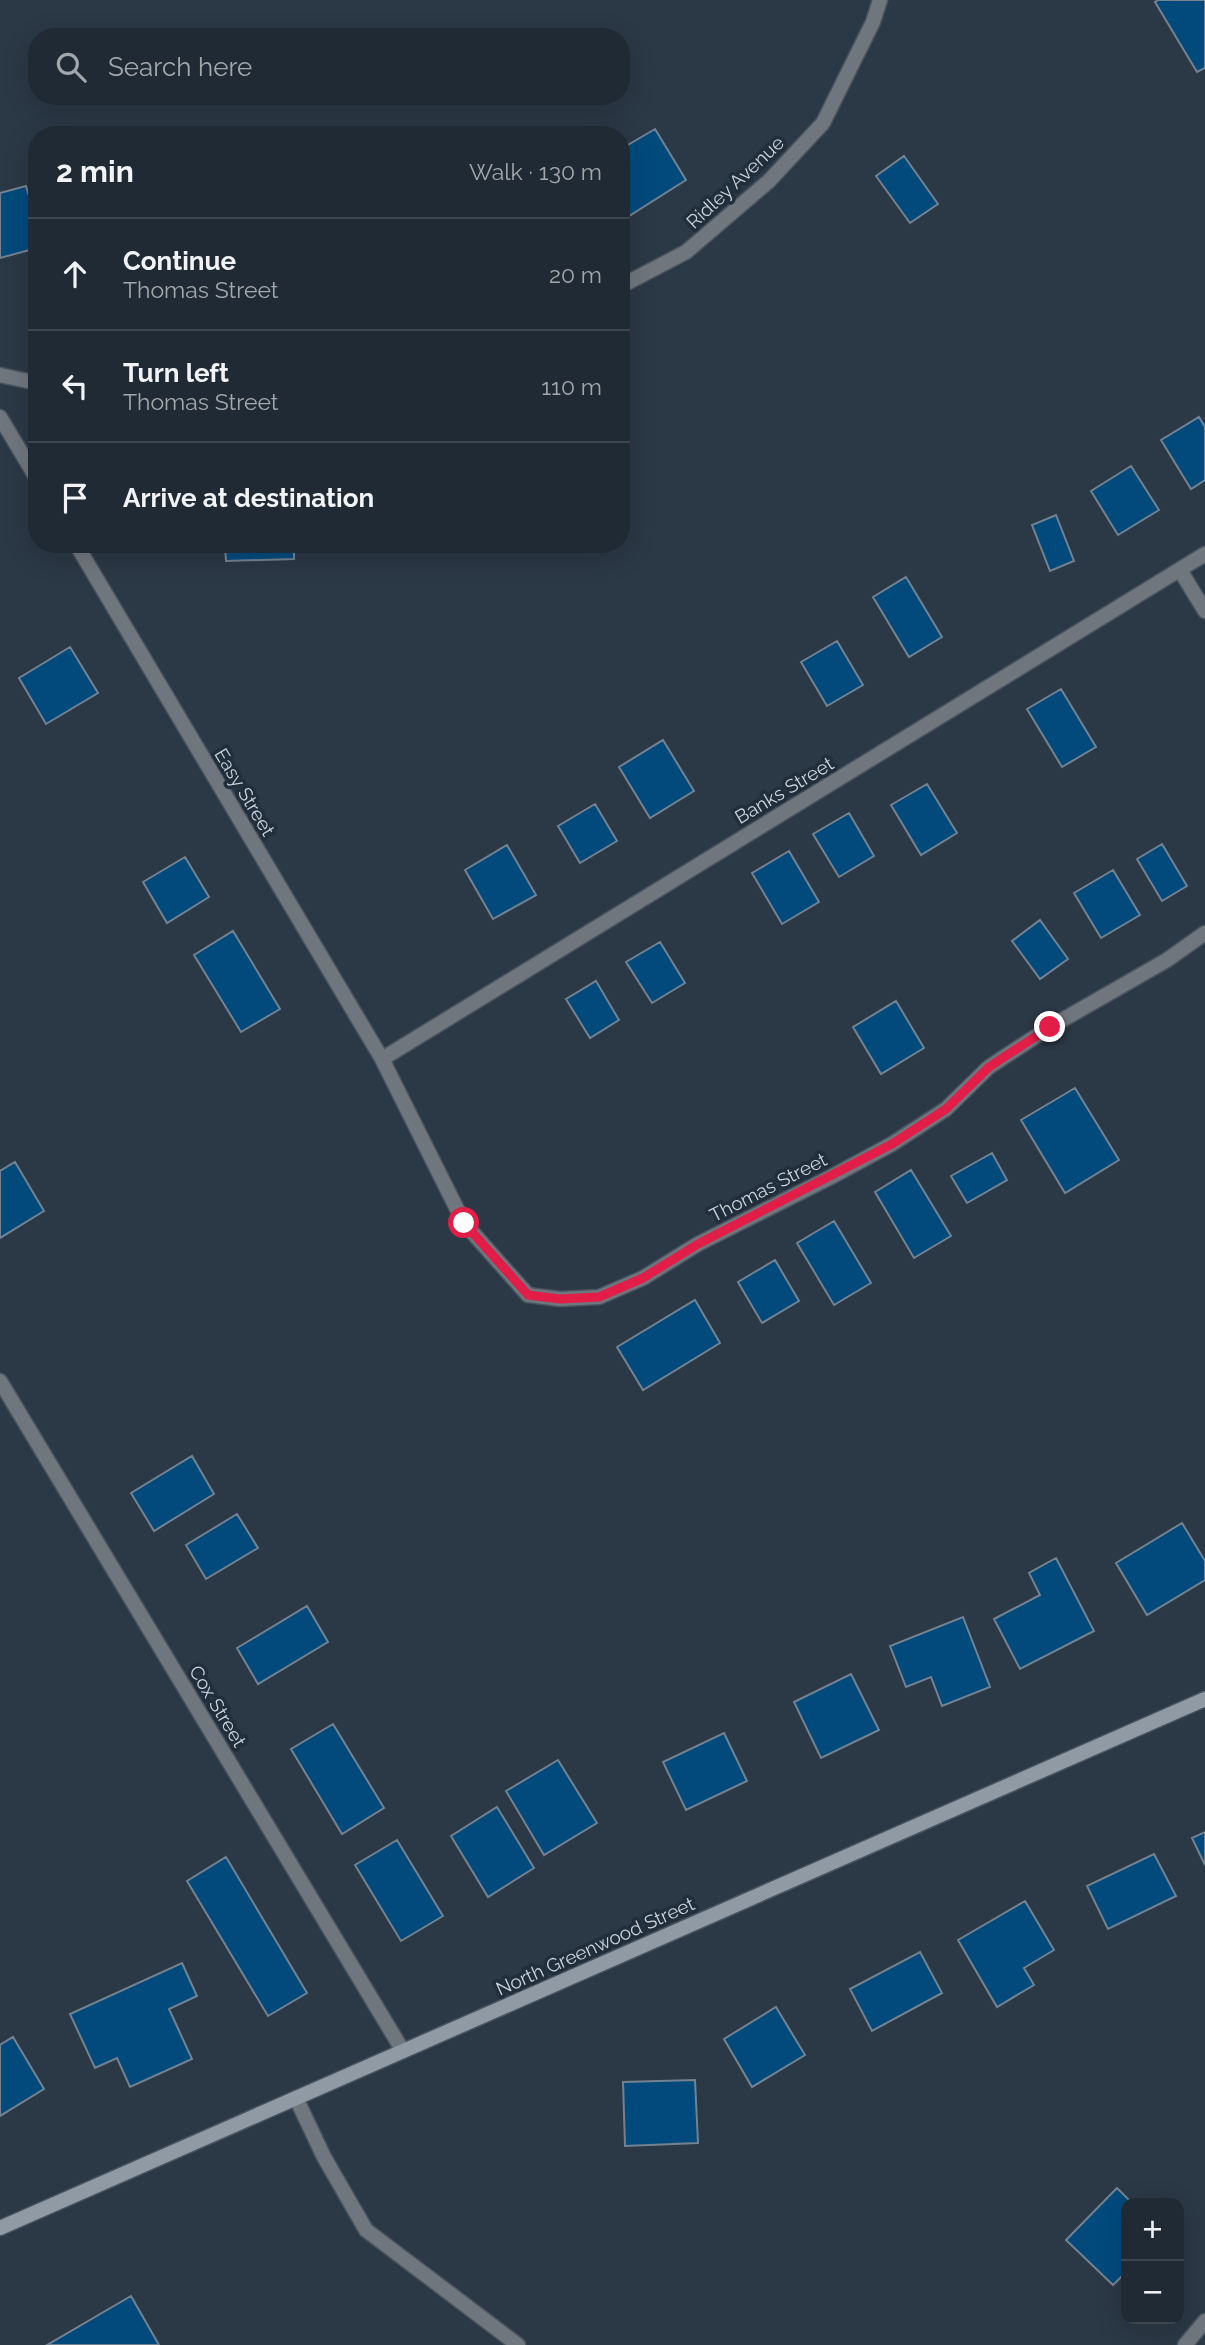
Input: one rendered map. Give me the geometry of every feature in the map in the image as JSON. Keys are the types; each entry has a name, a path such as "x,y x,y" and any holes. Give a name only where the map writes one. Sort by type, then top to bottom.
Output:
{"main road":[{"name":"North Greenwood Street","path":"0,2228 1205,1699"}],"street":[{"name":"Ridley Avenue","path":"630,281 686,252 769,181 823,123 873,22 880,0"},
{"path":"0,375 28,381"},
{"path":"0,417 28,464"},
{"name":"Easy Street","path":"81,553 382,1059"},
{"name":"Banks Street","path":"382,1059 1205,554"},
{"path":"1180,570 1205,611"},
{"name":"Thomas Street","path":"382,1059 464,1223 528,1295 560,1299 599,1297 643,1278 698,1244 892,1144 946,1109 989,1067 1050,1027 1155,967 1205,933"},
{"name":"Cox Street","path":"0,1381 403,2051"},
{"path":"296,2098 324,2157 366,2230 518,2345"},
{"path":"1185,2345 1205,2321"}],"building":[{"path":"1205,0 1205,68 1197,72 1155,2"},
{"path":"655,129 686,180 630,215 630,144"},
{"path":"904,156 938,204 910,223 876,176"},
{"path":"26,186 28,193 28,250 0,258 0,193"},
{"path":"1199,417 1205,427 1205,480 1191,489 1161,440"},
{"path":"1131,466 1159,510 1118,535 1091,491"},
{"path":"1056,515 1074,561 1050,571 1032,525"},
{"path":"226,553 294,553 294,559 226,561"},
{"path":"906,577 942,637 909,657 873,597"},
{"path":"837,641 863,685 827,706 801,662"},
{"path":"70,647 98,693 46,724 19,678"},
{"path":"1061,689 1096,747 1062,767 1027,709"},
{"path":"663,740 694,791 650,818 619,767"},
{"path":"927,784 957,833 921,855 891,805"},
{"path":"595,804 617,841 580,863 558,826"},
{"path":"849,813 874,856 839,877 813,834"},
{"path":"1162,844 1187,886 1162,901 1137,859"},
{"path":"507,845 536,895 493,919 465,870"},
{"path":"789,851 819,902 782,924 752,873"},
{"path":"185,857 209,897 167,923 143,882"},
{"path":"1113,870 1140,915 1101,938 1074,893"},
{"path":"1040,920 1068,959 1040,979 1012,941"},
{"path":"233,931 280,1009 241,1032 194,955"},
{"path":"660,942 685,983 652,1003 626,962"},
{"path":"596,981 619,1020 590,1038 566,999"},
{"path":"896,1001 924,1048 881,1074 853,1027"},
{"path":"1075,1088 1119,1160 1065,1193 1021,1120"},
{"path":"992,1153 1007,1180 967,1203 951,1176"},
{"path":"15,1162 44,1211 0,1238 0,1171"},
{"path":"911,1170 951,1236 914,1258 875,1192"},
{"path":"834,1221 871,1283 834,1305 797,1243"},
{"path":"775,1260 799,1301 762,1323 738,1282"},
{"path":"695,1300 720,1343 643,1390 617,1347"},
{"path":"192,1456 214,1494 154,1531 131,1493"},
{"path":"237,1514 258,1548 206,1579 186,1545"},
{"path":"1182,1523 1205,1561 1205,1580 1147,1615 1116,1563"},
{"path":"1056,1558 1094,1631 1020,1669 994,1619 1040,1595 1029,1573"},
{"path":"307,1606 328,1642 258,1684 237,1648"},
{"path":"963,1617 990,1687 942,1706 931,1677 906,1687 890,1646"},
{"path":"851,1674 879,1730 821,1758 794,1702"},
{"path":"333,1724 384,1808 342,1834 291,1749"},
{"path":"724,1733 747,1781 686,1810 663,1762"},
{"path":"558,1760 597,1823 544,1855 506,1791"},
{"path":"497,1807 534,1868 488,1897 451,1836"},
{"path":"1205,1832 1205,1865 1192,1838"},
{"path":"397,1840 443,1916 401,1941 355,1865"},
{"path":"1154,1854 1176,1896 1108,1929 1087,1886"},
{"path":"226,1857 307,1993 268,2016 187,1881"},
{"path":"1025,1901 1054,1950 1024,1968 1034,1985 997,2007 958,1940"},
{"path":"920,1952 942,1993 872,2031 850,1989"},
{"path":"182,1963 197,1996 169,2009 192,2059 130,2087 117,2058 95,2068 70,2014"},
{"path":"776,2007 805,2055 752,2087 724,2039"},
{"path":"13,2037 44,2089 0,2116 0,2045"},
{"path":"695,2080 698,2143 625,2146 623,2082"},
{"path":"1117,2188 1127,2198 1121,2198 1121,2277 1113,2285 1066,2240"},
{"path":"131,2296 159,2345 47,2345"}],"route":[{"path":"464,1223 528,1295 560,1299 599,1297 643,1278 698,1244 892,1144 946,1109 989,1067 1050,1027"}]}
